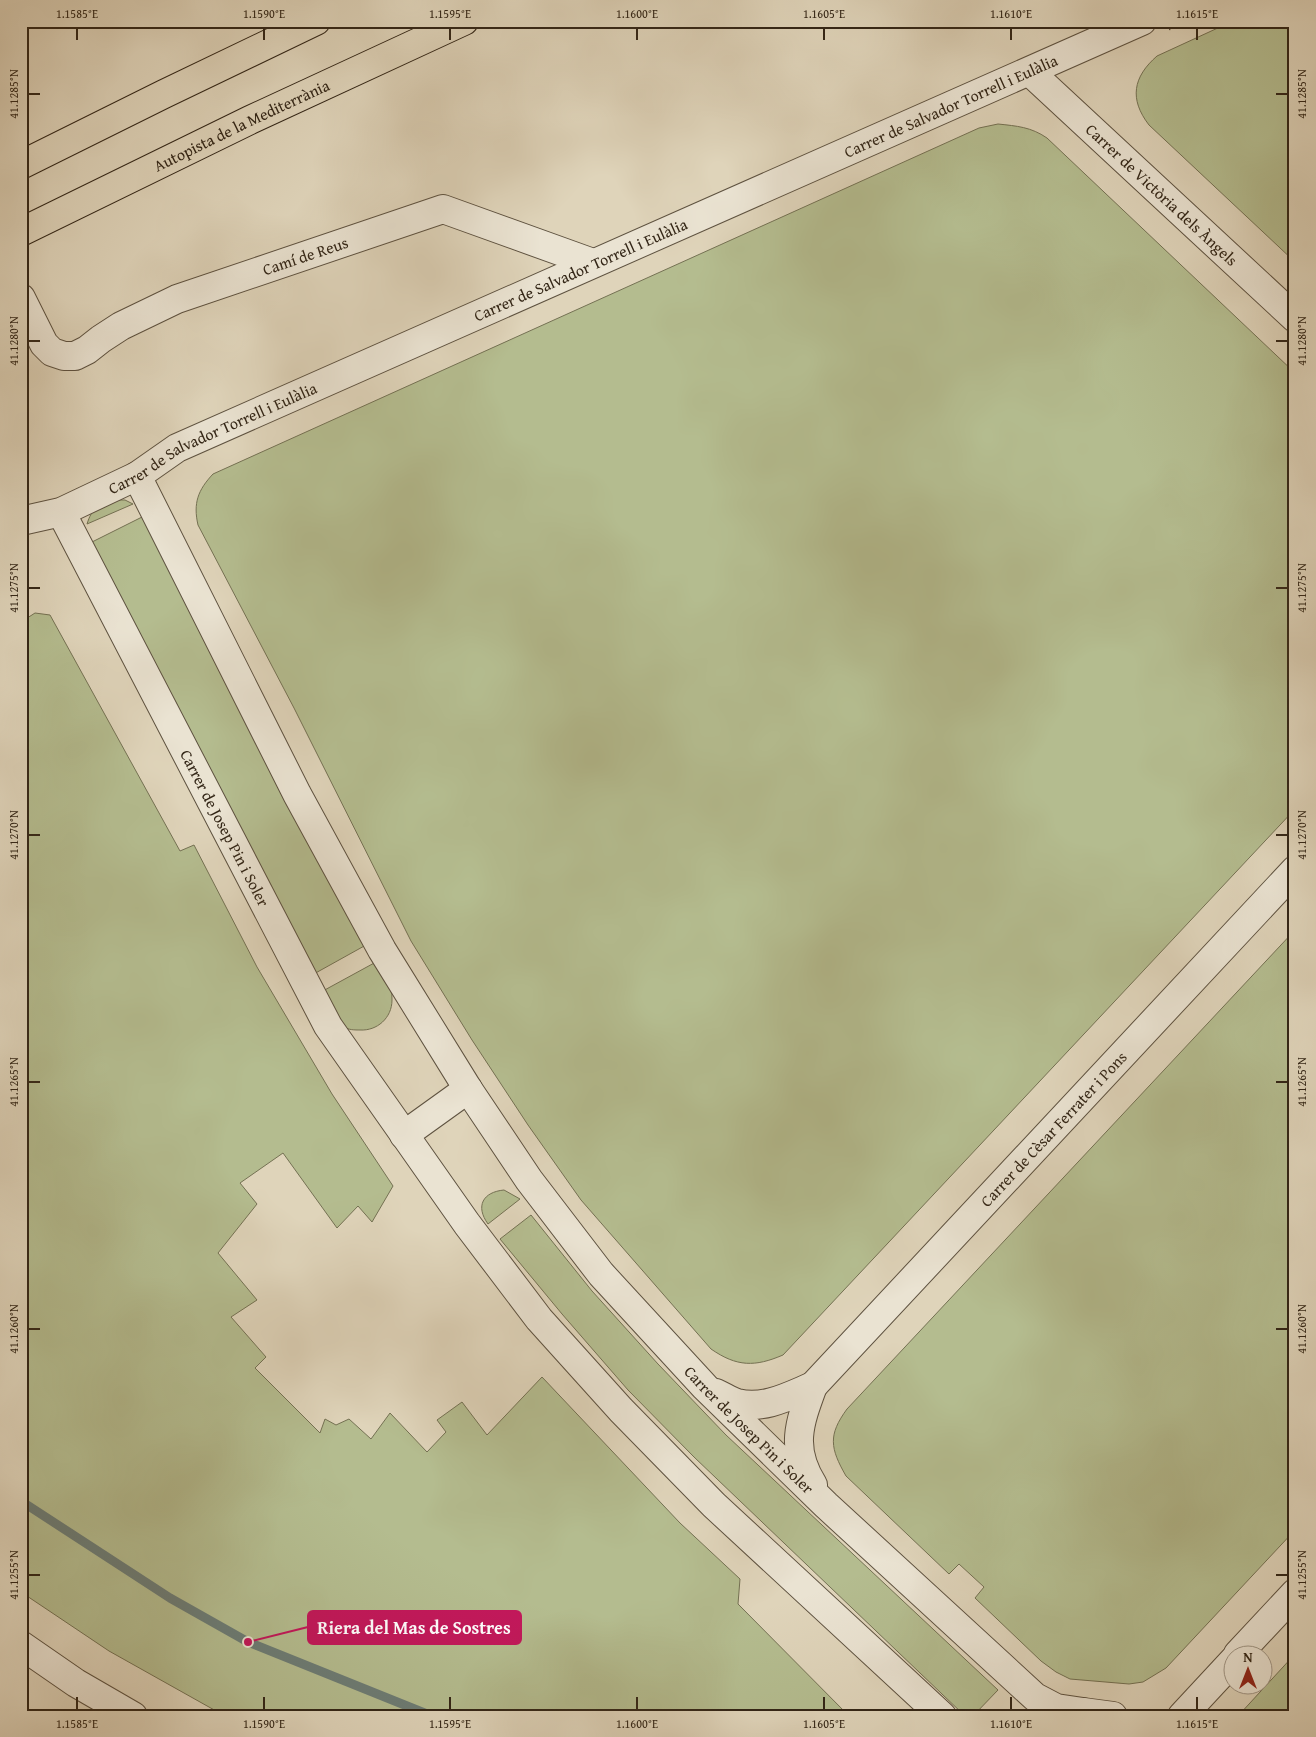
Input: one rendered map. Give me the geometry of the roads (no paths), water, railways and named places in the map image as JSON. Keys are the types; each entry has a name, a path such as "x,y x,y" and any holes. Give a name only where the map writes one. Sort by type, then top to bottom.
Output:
{"highway":[{"path":"21,164 316,21"},
{"name":"Autopista de la Mediterrània","path":"21,232 250,120 464,21"}],"street":[{"name":"Carrer de Salvador Torrell i Eulàlia","path":"21,521 61,512 137,476 177,448 1142,21"},
{"name":"Carrer de Victòria dels Àngels","path":"1030,72 1295,318"},
{"name":"Camí de Reus","path":"21,298 44,344 52,352 64,356 75,356 88,350 100,339 121,326 177,299 443,209 594,263"},
{"name":"Carrer de Josep Pin i Soler","path":"137,476 302,802 382,950 468,1089 528,1180 601,1274 705,1387 826,1505 1034,1697 1056,1708 1076,1714 1113,1716"},
{"name":"Carrer de Josep Pin i Soler","path":"61,512 328,1026 467,1224 539,1319 621,1410 714,1505 942,1716"},
{"name":"Carrer de Cèsar Ferrater i Pons","path":"826,1505 807,1475 799,1455 799,1434 802,1416 813,1386 1295,870"},
{"path":"404,1135 468,1089"},
{"name":"Carrer de Cèsar Ferrater i Pons","path":"705,1387 736,1403 757,1406 776,1402 813,1386"},
{"path":"1247,1644 1295,1593"},
{"path":"21,1645 76,1683 133,1716"},
{"path":"1182,1716 1224,1671"}],"waterway":[{"path":"21,1501 170,1598 248,1642 432,1716"}],"place":[{"name":"Riera del Mas de Sostres","path":"248,1642"}]}
